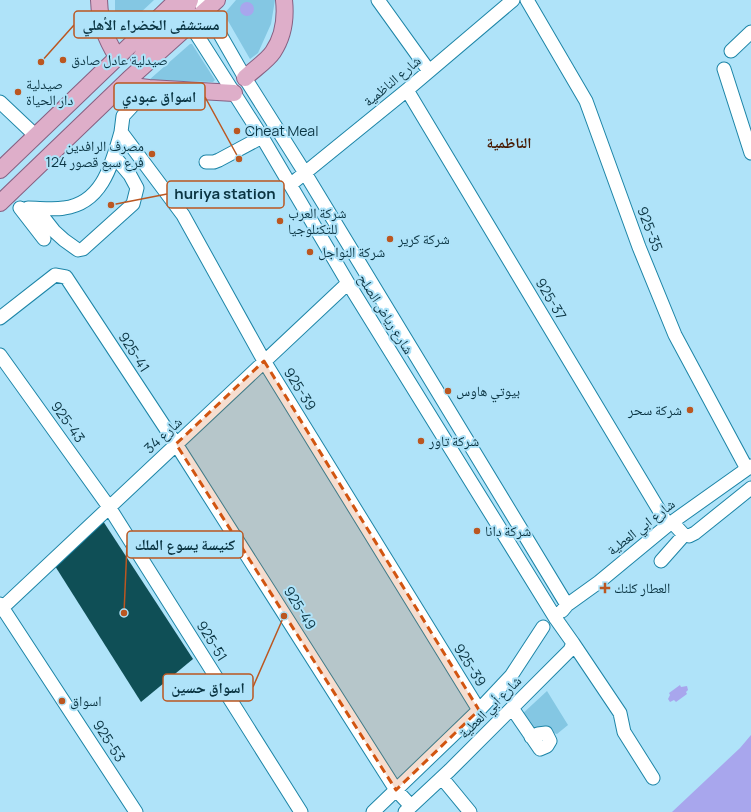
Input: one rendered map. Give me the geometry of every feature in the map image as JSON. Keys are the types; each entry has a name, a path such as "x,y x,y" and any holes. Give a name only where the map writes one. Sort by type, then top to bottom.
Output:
{"main road":[{"path":"99,0 101,21 105,34 117,57"},
{"path":"126,82 166,20 175,2 179,0"},
{"path":"0,170 117,57 166,20 187,8 190,0"},
{"path":"245,78 273,52 283,26 285,12 284,0"},
{"path":"4,199 126,82 190,24 204,2"},
{"path":"126,82 149,88 234,93"}],"street":[{"path":"378,0 429,71"},
{"name":"شارع الناظمية","path":"290,185 407,90 513,0"},
{"name":"925-35","path":"527,0 586,101 639,247 675,335 749,467"},
{"name":"شارع رياض الصلح","path":"204,2 245,78 305,173 494,486 568,605"},
{"name":"شارع رياض الصلح","path":"190,24 262,137 348,283 556,619"},
{"path":"731,51 751,32"},
{"path":"724,69 751,153"},
{"path":"20,208 65,208 81,203 93,194 105,179 114,156 121,132 122,116 149,88"},
{"name":"925-37","path":"407,90 670,524 684,535"},
{"path":"0,102 36,136"},
{"name":"925-39","path":"121,132 183,215 264,362 479,710"},
{"path":"206,162 214,162 219,160 262,137"},
{"path":"4,199 20,208 43,217 54,231 64,240 78,250 84,249 133,204 137,188 130,175 114,156"},
{"path":"20,208 44,240"},
{"name":"925-41","path":"0,318 55,275 66,277 176,444"},
{"name":"شارع 34","path":"1,607 348,283"},
{"name":"925-43","path":"0,355 109,507"},
{"name":"925-49","path":"176,444 408,809"},
{"name":"شارع ابي العطية","path":"556,619 568,605 599,582 670,524 749,467"},
{"path":"480,497 494,491 494,486"},
{"path":"661,561 684,535 689,536 695,533 751,488"},
{"name":"925-51","path":"109,507 301,812"},
{"name":"925-53","path":"1,607 136,812"},
{"path":"556,619 620,712 624,732 653,778"},
{"name":"شارع أبي العطية","path":"373,812 479,710 511,676 543,627"},
{"name":"شارع أبي العطية","path":"408,809 442,778 570,650 573,643"},
{"path":"512,708 531,737"},
{"path":"442,778 470,812"}],"highlighted area":[{"path":"264,361 479,710 396,790 176,444"}],"shaded area":[{"path":"115,0 154,0 120,32 115,12"},
{"path":"236,0 275,0 271,24 258,53 250,59 224,14"},
{"path":"244,2 250,2 254,6 254,12 250,16 244,16 240,12 240,6"},
{"path":"190,44 192,44 215,80 213,82 149,80"},
{"path":"680,685 681,687 687,686 687,694 676,702 674,700 670,702 668,699 670,695 669,693"},
{"path":"547,691 568,725 557,734 531,726 520,716"},
{"path":"751,735 751,812 672,812 740,748"}],"building":[{"path":"103,521 193,659 141,702 55,566"}],"place":[{"name":"صيدلية عادل صادق","path":"63,60"},
{"name":"مستشفى الخضراء الأهلي","path":"41,62"},
{"name":"صيدلية دار الحياة","path":"18,92"},
{"name":"Cheat Meal","path":"237,131"},
{"name":"مصرف الرافدين فرع سبع قصور 124","path":"152,154"},
{"name":"اسواق عبودي","path":"239,159"},
{"name":"huriya station","path":"111,205"},
{"name":"شركة العرب للتكنلوجيا","path":"280,221"},
{"name":"شركة كرير","path":"390,239"},
{"name":"شركة النواجل","path":"310,252"},
{"name":"بيوتي هاوس","path":"448,391"},
{"name":"شركة سحر","path":"690,410"},
{"name":"شركة تاور","path":"421,441"},
{"name":"شركة دانا","path":"477,531"},
{"name":"العطار كلنك","path":"605,588"},
{"name":"كنيسة يسوع الملك","path":"124,613"},
{"name":"اسواق حسين","path":"284,616"},
{"name":"اسواق","path":"62,701"}],"district":[{"name":"الناظمية","path":"509,143"}]}
